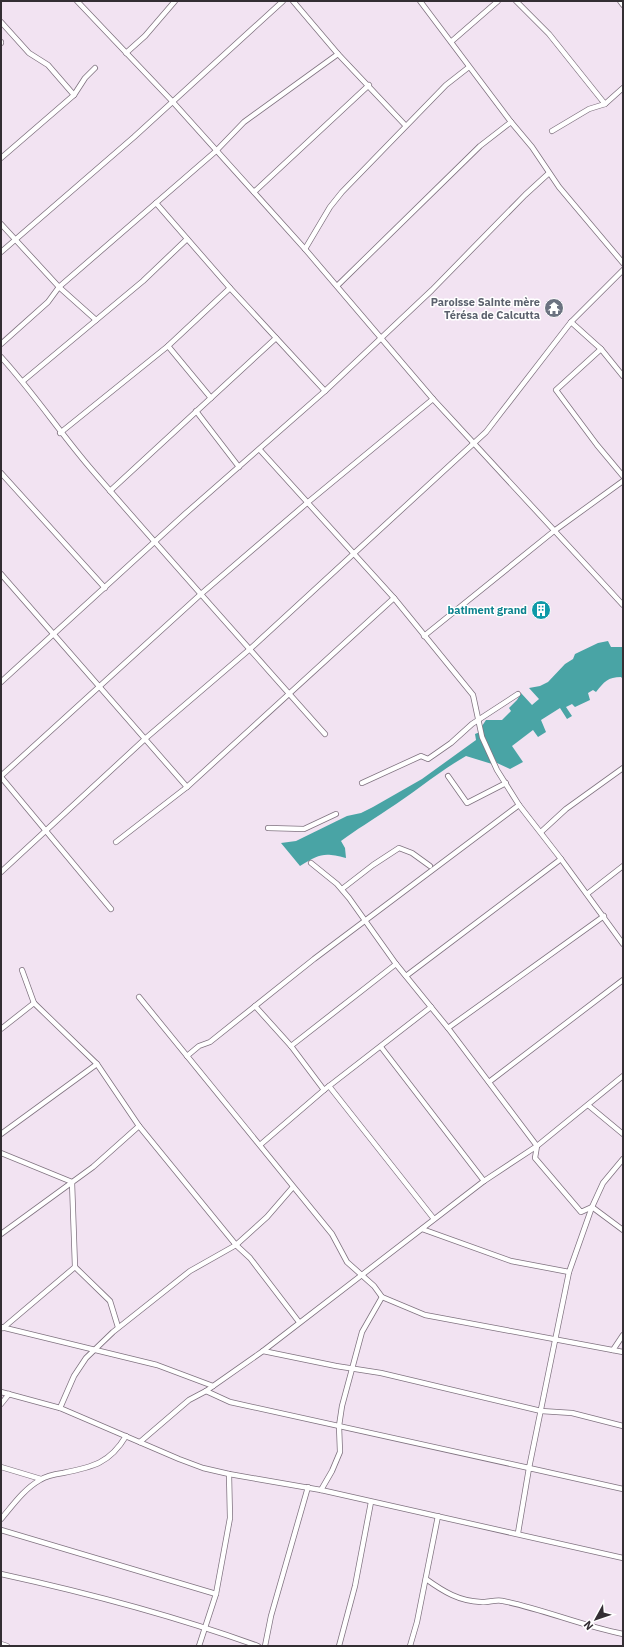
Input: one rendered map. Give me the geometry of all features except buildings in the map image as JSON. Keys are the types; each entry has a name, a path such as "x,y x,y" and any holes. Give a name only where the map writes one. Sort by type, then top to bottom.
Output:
{"street":[{"path":"77,1 172,102 305,249 433,400 623,605"},
{"path":"126,53 145,36 174,1"},
{"path":"1,252 172,102 283,1"},
{"path":"293,1 338,54 406,125"},
{"path":"420,1 452,41 469,67 511,122 532,147 549,173 623,263"},
{"path":"452,41 498,1"},
{"path":"516,1 549,34 605,104"},
{"path":"620,1 623,5"},
{"path":"1,22 29,53 48,65 74,96"},
{"path":"1,344 48,302 59,287 216,151 249,118 338,54"},
{"path":"305,249 330,207 342,192 446,84 469,67"},
{"path":"1,158 74,96 85,78 95,68"},
{"path":"254,192 369,85"},
{"path":"552,131 589,110 605,104 623,88"},
{"path":"337,286 480,146 511,122"},
{"path":"2,680 326,391 382,339 525,195 549,173"},
{"path":"156,203 230,288 326,391"},
{"path":"1,224 59,287 96,320"},
{"path":"23,381 143,281 187,239"},
{"path":"1,872 146,738 250,649 353,553 474,444 486,432 571,322 623,270"},
{"path":"60,433 168,346 230,288"},
{"path":"571,322 601,349 623,376"},
{"path":"110,491 276,338"},
{"path":"168,346 211,398"},
{"path":"601,349 556,390 597,445 623,476"},
{"path":"1,357 23,381 60,433 325,734"},
{"path":"111,909 1,777 201,594 306,503 433,400"},
{"path":"196,411 239,467"},
{"path":"260,450 306,503 394,598 473,695 482,737 488,752 519,805 562,859 623,944"},
{"path":"1,473 105,588"},
{"path":"424,636 554,531 623,481"},
{"path":"1,574 146,738 187,787"},
{"path":"116,842 187,787 394,598"},
{"path":"362,783 421,756 428,759 479,720 518,694"},
{"path":"541,832 566,809 621,769 623,776"},
{"path":"448,776 467,803 506,783"},
{"path":"187,1056 199,1046 210,1042 366,919 519,805"},
{"path":"268,828 304,829 336,814"},
{"path":"342,889 373,865 399,848 412,853 430,866"},
{"path":"406,976 562,859"},
{"path":"311,863 342,889 366,919 396,964 448,1028 537,1146 535,1158 555,1183 581,1212 592,1207"},
{"path":"587,894 623,866"},
{"path":"448,1028 604,916"},
{"path":"291,1046 396,964"},
{"path":"22,970 34,1004 97,1064 139,1126 236,1245 250,1258 299,1322"},
{"path":"489,1082 623,980"},
{"path":"139,997 332,1234 347,1262 374,1286 382,1297 425,1315 623,1352"},
{"path":"1,1029 34,1004"},
{"path":"255,1006 291,1046 324,1090"},
{"path":"260,1145 324,1090 431,1008"},
{"path":"381,1047 484,1181"},
{"path":"1,1134 97,1064"},
{"path":"140,1442 190,1400 214,1386 263,1351 484,1181 537,1146 623,1076"},
{"path":"330,1086 434,1219"},
{"path":"588,1105 623,1134"},
{"path":"1,1234 72,1182 94,1168 139,1126"},
{"path":"1,1153 72,1182"},
{"path":"518,1533 529,1468 570,1272 592,1207 603,1183 623,1159"},
{"path":"72,1182 75,1267 110,1301 118,1327"},
{"path":"60,1408 74,1376 86,1358 118,1327 190,1271 236,1245 267,1216 293,1187"},
{"path":"592,1207 623,1230"},
{"path":"422,1229 511,1261 570,1272"},
{"path":"2,1327 75,1267"},
{"path":"320,1490 332,1471 340,1452 339,1426 345,1389 362,1332 382,1297"},
{"path":"2,1327 157,1365 214,1386"},
{"path":"613,1350 623,1335"},
{"path":"263,1351 351,1369 381,1373 541,1411 572,1413 623,1426"},
{"path":"206,1391 230,1402 623,1489"},
{"path":"1,1392 60,1408 179,1460 228,1474 308,1487 518,1533 623,1558"},
{"path":"1,1404 9,1394"},
{"path":"1,1519 26,1489 41,1479 91,1468 108,1458 117,1450 126,1436"},
{"path":"1,1467 41,1479"},
{"path":"199,1646 216,1594 230,1518 228,1474"},
{"path":"265,1646 271,1616 308,1487"},
{"path":"339,1646 356,1580 372,1502"},
{"path":"410,1646 418,1622 438,1516"},
{"path":"1,1535 3,1530 216,1594"},
{"path":"1,1574 39,1582 205,1626 258,1646"},
{"path":"426,1579 447,1594 458,1598 482,1602 501,1600 595,1629 623,1634"},
{"path":"1,1644 7,1646"}],"water":[{"path":"608,641 611,647 623,647 623,679 621,677 617,677 609,679 596,692 593,690 588,693 590,700 575,707 572,704 566,707 572,716 567,719 560,708 541,720 546,732 538,737 533,730 512,746 523,762 510,769 497,763 485,742 482,726 486,720 502,720 511,711 509,708 517,700 521,693 532,705 539,699 529,688 540,686 548,682 565,664 573,659 575,654 598,643"},
{"path":"480,732 483,744 492,764 466,756 456,762 341,841 345,848 346,858 332,855 322,855 300,866 281,843 296,841 347,816 361,813 373,807 422,779 476,740 475,734"}],"place":[{"name":"Paroisse Sainte mère Térésa de Calcutta","path":"554,308"},
{"name":"batiment grand","path":"541,610"}]}
